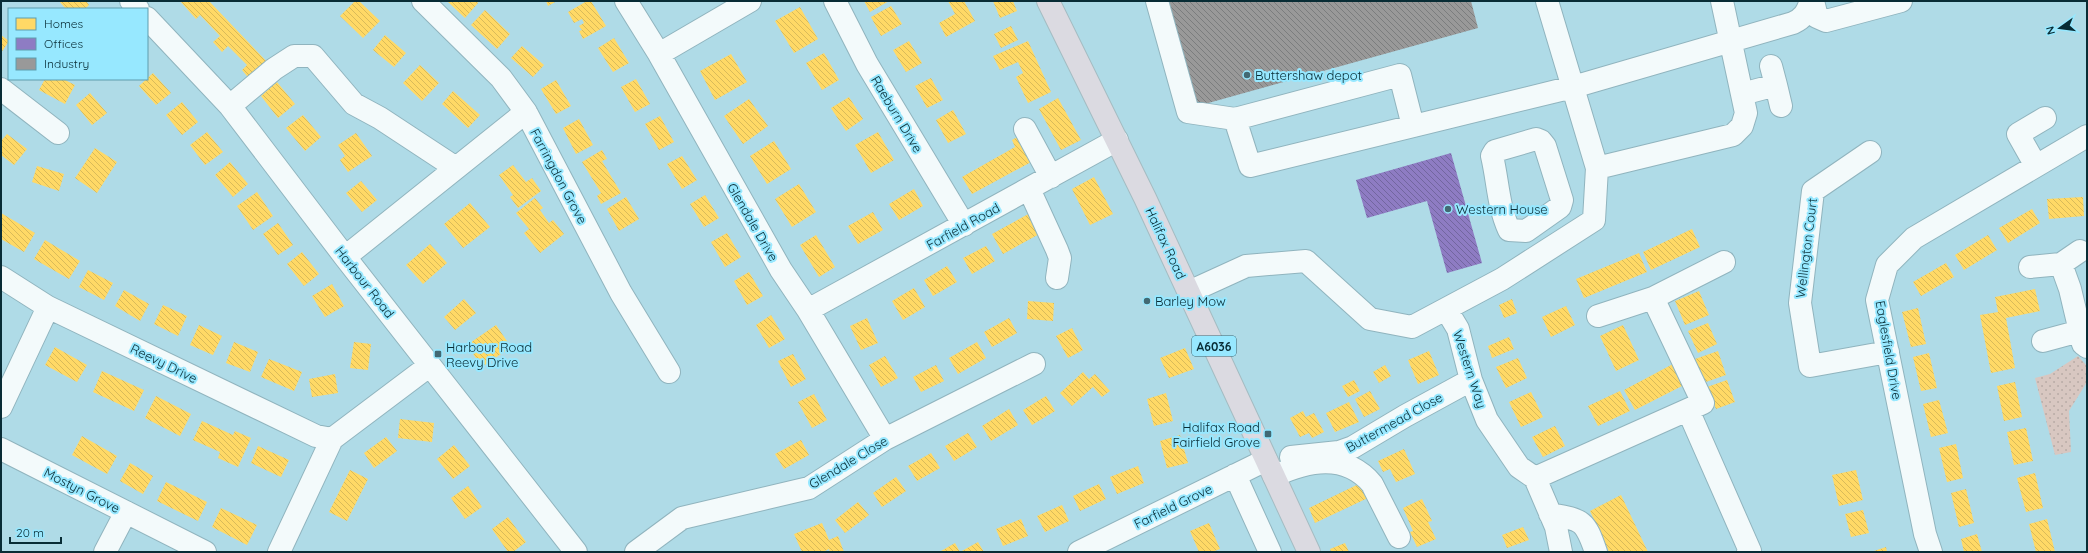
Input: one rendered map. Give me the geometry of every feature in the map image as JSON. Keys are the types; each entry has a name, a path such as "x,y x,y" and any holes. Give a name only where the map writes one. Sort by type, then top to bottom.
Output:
{"highway":[{"name":"Halifax Road","path":"1048,1 1117,140 1310,552"}],"street":[{"name":"Farringdon Grove","path":"423,1 501,78 526,112 621,293 669,372"},
{"name":"Glendale Drive","path":"626,1 659,54 781,270 808,310 885,439"},
{"path":"659,54 750,1"},
{"name":"Raeburn Drive","path":"835,1 867,64 964,225"},
{"path":"1157,1 1188,112 1234,119 1400,75 1413,126"},
{"path":"1189,292 1246,266 1306,261 1370,319 1412,327 1502,279 1594,220 1597,168 1547,1"},
{"path":"1597,168 1733,135 1742,126 1746,113 1722,1"},
{"path":"1234,119 1250,166 1732,49 1801,20 1812,1"},
{"path":"1812,1 1817,17 1826,21 1901,1"},
{"name":"Harbour Road","path":"148,19 230,106 429,366 576,552"},
{"path":"230,106 274,69 294,56 313,56 354,104 380,118 456,168"},
{"path":"1742,94 1774,75 1781,106"},
{"path":"1,89 58,133"},
{"path":"345,257 526,112"},
{"path":"2036,166 2018,134 2045,118"},
{"path":"1025,129 1051,177"},
{"name":"Eaglesfield Drive","path":"1931,552 1925,534 1877,300 1887,265 1914,238 2087,136"},
{"name":"Farfield Road","path":"808,310 1117,140"},
{"name":"Wellington Court","path":"1870,152 1813,191 1800,303 1810,366 1888,352"},
{"path":"1029,189 1060,258 1057,278"},
{"path":"1526,231 1534,259"},
{"path":"2030,267 2061,264 2080,251"},
{"path":"1598,316 1653,298 1724,262"},
{"path":"2043,341 2083,339 2070,289 2061,264"},
{"name":"Reevy Drive","path":"1,276 48,307 316,436 332,439"},
{"path":"1561,552 1556,527 1535,478 1703,403 1653,298"},
{"path":"1,407 48,307"},
{"name":"Western Way","path":"1446,309 1458,329 1471,380 1487,420 1519,466 1535,478"},
{"name":"Glendale Close","path":"636,552 682,518 809,488 885,439 1034,364"},
{"path":"279,552 332,439 429,366"},
{"name":"Buttermead Close","path":"1292,457 1340,452 1353,447 1405,416 1471,380"},
{"path":"1688,410 1750,551 1748,552"},
{"name":"Mostyn Grove","path":"1,449 205,552"},
{"name":"Farfield Grove","path":"1079,552 1105,546 1235,475 1270,468 1316,463 1335,463 1355,470 1367,478 1372,484 1399,537"},
{"path":"1235,475 1270,552"},
{"path":"105,552 126,512"},
{"path":"1550,514 1576,519 1588,530 1596,552"}],"shaded area":[{"path":"2078,356 2087,366 2087,382 2069,411 2071,452 2055,455 2035,378 2050,374"}],"building: Homes":[{"path":"59,1 86,1 89,5 86,8 65,8"},
{"path":"180,1 209,1 269,64 251,81 242,70 247,65 228,46 222,52 213,42 220,36 200,15 196,19"},
{"path":"355,1 359,1 380,21 363,38 340,16"},
{"path":"447,1 477,1 478,3 465,18"},
{"path":"546,1 557,1 548,6"},
{"path":"587,1 591,1 606,26 583,39 579,31 582,30 579,26 584,23 582,19 574,23 568,12"},
{"path":"864,1 889,1 870,12"},
{"path":"948,1 964,1 975,21 946,37 939,23 955,14"},
{"path":"993,1 1013,1 1017,11 1000,18"},
{"path":"891,6 902,24 881,36 871,17"},
{"path":"800,7 818,39 794,53 775,21"},
{"path":"485,10 510,34 497,49 471,25"},
{"path":"1011,26 1018,40 1001,48 994,34"},
{"path":"1,35 8,40 8,42 1,53"},
{"path":"385,35 406,53 394,67 373,50"},
{"path":"614,38 629,63 613,72 598,48"},
{"path":"909,41 922,63 906,72 893,50"},
{"path":"1028,41 1051,92 1028,103 1016,77 1023,73 1018,62 1000,70 993,56"},
{"path":"522,46 544,65 533,77 511,58"},
{"path":"824,53 839,80 822,90 806,63"},
{"path":"731,54 747,82 715,100 700,71"},
{"path":"420,65 439,83 422,101 403,83"},
{"path":"153,73 171,93 156,105 139,86 145,80 148,80 148,78"},
{"path":"931,78 943,100 927,108 915,86"},
{"path":"636,79 650,104 635,112 621,87"},
{"path":"44,80 65,80 75,85 65,104 39,90"},
{"path":"556,80 571,106 556,114 541,89"},
{"path":"277,82 295,104 278,118 261,96"},
{"path":"453,91 480,115 468,128 442,104"},
{"path":"90,93 107,113 92,125 76,105"},
{"path":"849,97 863,119 846,131 831,108"},
{"path":"1058,98 1081,140 1061,150 1039,109"},
{"path":"749,99 768,126 743,144 724,116"},
{"path":"182,102 198,122 182,135 166,115"},
{"path":"953,110 966,134 948,143 936,120"},
{"path":"303,115 321,137 305,151 286,128"},
{"path":"660,116 674,142 659,150 645,124"},
{"path":"579,119 593,145 576,154 563,128"},
{"path":"207,132 223,152 205,165 190,145"},
{"path":"878,132 894,160 871,173 855,145"},
{"path":"356,133 372,156 348,172 340,160 345,156 338,145"},
{"path":"1024,133 1033,161 972,194 962,177 1015,147 1012,140"},
{"path":"7,134 27,149 14,165 1,155 1,141"},
{"path":"774,141 791,169 767,184 750,156"},
{"path":"95,148 117,162 97,193 75,178"},
{"path":"602,150 607,159 602,161 621,193 601,204 597,196 601,193 582,162"},
{"path":"682,156 697,180 682,189 667,164"},
{"path":"230,162 248,184 233,197 215,175"},
{"path":"513,165 526,182 532,178 541,191 518,208 510,197 513,195 499,175"},
{"path":"37,166 64,174 59,191 32,182"},
{"path":"1094,177 1113,214 1090,225 1072,189"},
{"path":"361,181 377,200 362,212 346,193"},
{"path":"799,184 816,212 792,227 775,199"},
{"path":"914,189 923,206 899,220 889,204"},
{"path":"257,192 273,216 253,230 237,206"},
{"path":"705,195 719,218 704,227 690,204"},
{"path":"626,197 639,219 619,231 607,209"},
{"path":"2083,197 2084,216 2049,219 2047,199"},
{"path":"535,198 543,208 540,210 549,223 553,220 564,234 540,253 524,233 529,229 516,213"},
{"path":"470,203 490,227 463,248 444,224"},
{"path":"2032,209 2040,223 2008,243 1999,228"},
{"path":"873,212 883,230 858,244 848,226"},
{"path":"1032,212 1043,232 1003,254 992,234"},
{"path":"1,213 35,233 24,252 1,239"},
{"path":"278,223 293,245 278,255 263,234"},
{"path":"1692,229 1700,247 1651,270 1643,252"},
{"path":"727,233 741,257 725,267 711,242"},
{"path":"816,235 835,267 819,277 800,245"},
{"path":"1988,235 1997,250 1964,270 1955,255"},
{"path":"45,240 80,261 69,279 34,259"},
{"path":"430,244 447,263 423,284 406,265"},
{"path":"986,246 995,261 972,274 963,258"},
{"path":"302,252 319,274 304,286 287,264"},
{"path":"1639,253 1647,272 1584,298 1576,279"},
{"path":"1946,263 1954,277 1921,296 1913,282"},
{"path":"947,266 957,282 933,296 924,280"},
{"path":"88,270 113,283 104,300 79,287"},
{"path":"749,272 763,296 747,305 734,281"},
{"path":"332,284 344,306 325,317 312,296"},
{"path":"914,288 925,307 903,320 892,301"},
{"path":"2035,289 2040,311 2006,318 2015,368 1991,373 1980,315 1998,312 1995,297"},
{"path":"124,290 149,304 140,321 115,306"},
{"path":"1699,291 1709,315 1685,325 1675,301"},
{"path":"464,299 476,313 455,330 444,317"},
{"path":"1512,299 1517,313 1504,318 1499,305"},
{"path":"1028,301 1054,303 1053,321 1027,319"},
{"path":"163,305 187,316 178,336 154,324"},
{"path":"1566,306 1575,325 1551,337 1542,317"},
{"path":"1918,308 1926,344 1911,347 1902,312"},
{"path":"771,315 785,339 769,348 756,325"},
{"path":"867,318 878,343 861,350 850,326"},
{"path":"1009,318 1017,333 992,347 984,332"},
{"path":"1708,323 1717,344 1698,353 1688,331"},
{"path":"199,325 222,336 213,355 190,345"},
{"path":"496,325 511,347 482,367 467,345"},
{"path":"1623,325 1639,360 1616,371 1600,336"},
{"path":"1072,328 1083,350 1068,358 1056,336"},
{"path":"1509,337 1514,349 1492,358 1488,346"},
{"path":"234,342 258,352 250,372 226,363"},
{"path":"354,342 371,344 368,370 350,368"},
{"path":"977,342 986,358 958,374 949,358"},
{"path":"55,347 87,365 77,382 45,365"},
{"path":"1185,348 1194,369 1169,378 1160,358"},
{"path":"1429,351 1439,375 1418,384 1408,360"},
{"path":"1718,351 1726,375 1703,383 1695,359"},
{"path":"1929,353 1937,388 1921,391 1913,357"},
{"path":"793,354 806,379 791,387 778,361"},
{"path":"885,356 898,378 881,387 869,365"},
{"path":"1518,358 1527,378 1506,388 1496,367"},
{"path":"269,359 302,372 294,391 261,377"},
{"path":"1673,364 1684,385 1635,410 1624,390"},
{"path":"936,365 944,381 921,392 913,377"},
{"path":"1385,365 1391,376 1379,383 1373,372"},
{"path":"102,371 144,390 134,411 93,392"},
{"path":"1083,372 1089,379 1095,374 1110,391 1102,397 1093,387 1072,406 1060,393"},
{"path":"335,374 338,393 312,397 309,379"},
{"path":"1354,380 1360,391 1348,397 1342,386"},
{"path":"1727,380 1735,402 1716,409 1707,387"},
{"path":"2015,382 2022,417 2004,421 1997,386"},
{"path":"1370,391 1380,409 1364,417 1355,399"},
{"path":"1620,391 1630,411 1598,426 1588,406"},
{"path":"1531,392 1543,417 1521,427 1509,402"},
{"path":"1166,393 1173,421 1154,426 1147,399"},
{"path":"814,394 827,420 812,428 798,402"},
{"path":"156,396 191,414 180,436 145,418"},
{"path":"1046,396 1055,411 1032,425 1023,410"},
{"path":"1939,400 1948,433 1931,437 1923,404"},
{"path":"1349,402 1359,422 1335,432 1326,413"},
{"path":"1009,409 1018,425 991,441 982,426"},
{"path":"1303,411 1306,417 1314,413 1324,432 1312,438 1309,433 1300,437 1290,418"},
{"path":"400,419 434,423 432,442 398,438"},
{"path":"202,421 233,435 235,431 251,438 238,467 218,458 220,452 193,440"},
{"path":"1555,426 1565,446 1543,457 1532,437"},
{"path":"2026,428 2033,461 2014,465 2007,432"},
{"path":"968,433 977,447 954,461 945,446"},
{"path":"1180,435 1188,463 1167,468 1160,441"},
{"path":"82,436 117,456 107,474 72,455"},
{"path":"386,437 397,451 374,468 364,453"},
{"path":"801,440 809,455 784,469 775,454"},
{"path":"1956,444 1963,478 1947,482 1939,448"},
{"path":"454,445 470,466 453,479 437,459"},
{"path":"258,446 289,460 281,477 251,463"},
{"path":"1404,449 1415,474 1396,482 1390,469 1383,472 1378,461"},
{"path":"931,453 940,468 917,481 908,466"},
{"path":"130,463 153,476 143,494 120,481"},
{"path":"1138,466 1144,483 1117,494 1110,477"},
{"path":"350,470 368,479 347,521 329,512"},
{"path":"1856,470 1863,500 1839,506 1832,475"},
{"path":"2035,473 2043,508 2026,512 2017,478"},
{"path":"896,477 906,491 882,507 873,493"},
{"path":"1365,481 1372,496 1315,523 1309,508"},
{"path":"166,482 207,502 198,521 157,501"},
{"path":"1099,484 1106,499 1080,511 1073,496"},
{"path":"468,486 482,507 465,519 451,498"},
{"path":"1966,489 1974,523 1959,527 1951,493"},
{"path":"1621,495 1648,552 1609,552 1590,511"},
{"path":"1422,499 1432,521 1428,522 1436,539 1417,547 1410,532 1413,531 1403,508"},
{"path":"858,502 869,515 845,533 835,520"},
{"path":"1062,505 1069,521 1045,532 1037,516"},
{"path":"221,508 257,525 247,545 212,527"},
{"path":"1863,510 1869,533 1851,537 1845,514"},
{"path":"508,517 526,542 513,552 508,552 492,529"},
{"path":"1021,519 1028,536 1003,546 996,529"},
{"path":"2047,519 2055,552 2036,552 2029,524"},
{"path":"822,523 829,540 838,536 844,552 830,552 829,549 823,552 802,552 794,534"},
{"path":"1209,523 1220,549 1212,552 1199,552 1190,531"},
{"path":"1523,527 1529,540 1507,548 1502,535"},
{"path":"1977,534 1982,552 1964,552 1961,539"},
{"path":"978,542 984,552 960,552"},
{"path":"955,543 960,552 942,552 941,551"},
{"path":"1345,543 1349,552 1331,552 1330,549"},
{"path":"1886,547 1887,552 1871,552"}],"building: Offices":[{"name":"Western House","path":"1451,153 1482,263 1447,273 1427,201 1367,218 1356,180"}],"building: Industry":[{"name":"Buttershaw depot","path":"1164,1 1471,1 1478,28 1194,107"}],"place":[{"name":"Buttershaw depot","path":"1247,75"},
{"name":"Western House","path":"1448,209"},
{"name":"Barley Mow","path":"1147,301"},
{"name":"Harbour Road Reevy Drive","path":"438,354"},
{"name":"Halifax Road Fairfield Grove","path":"1268,434"}]}
